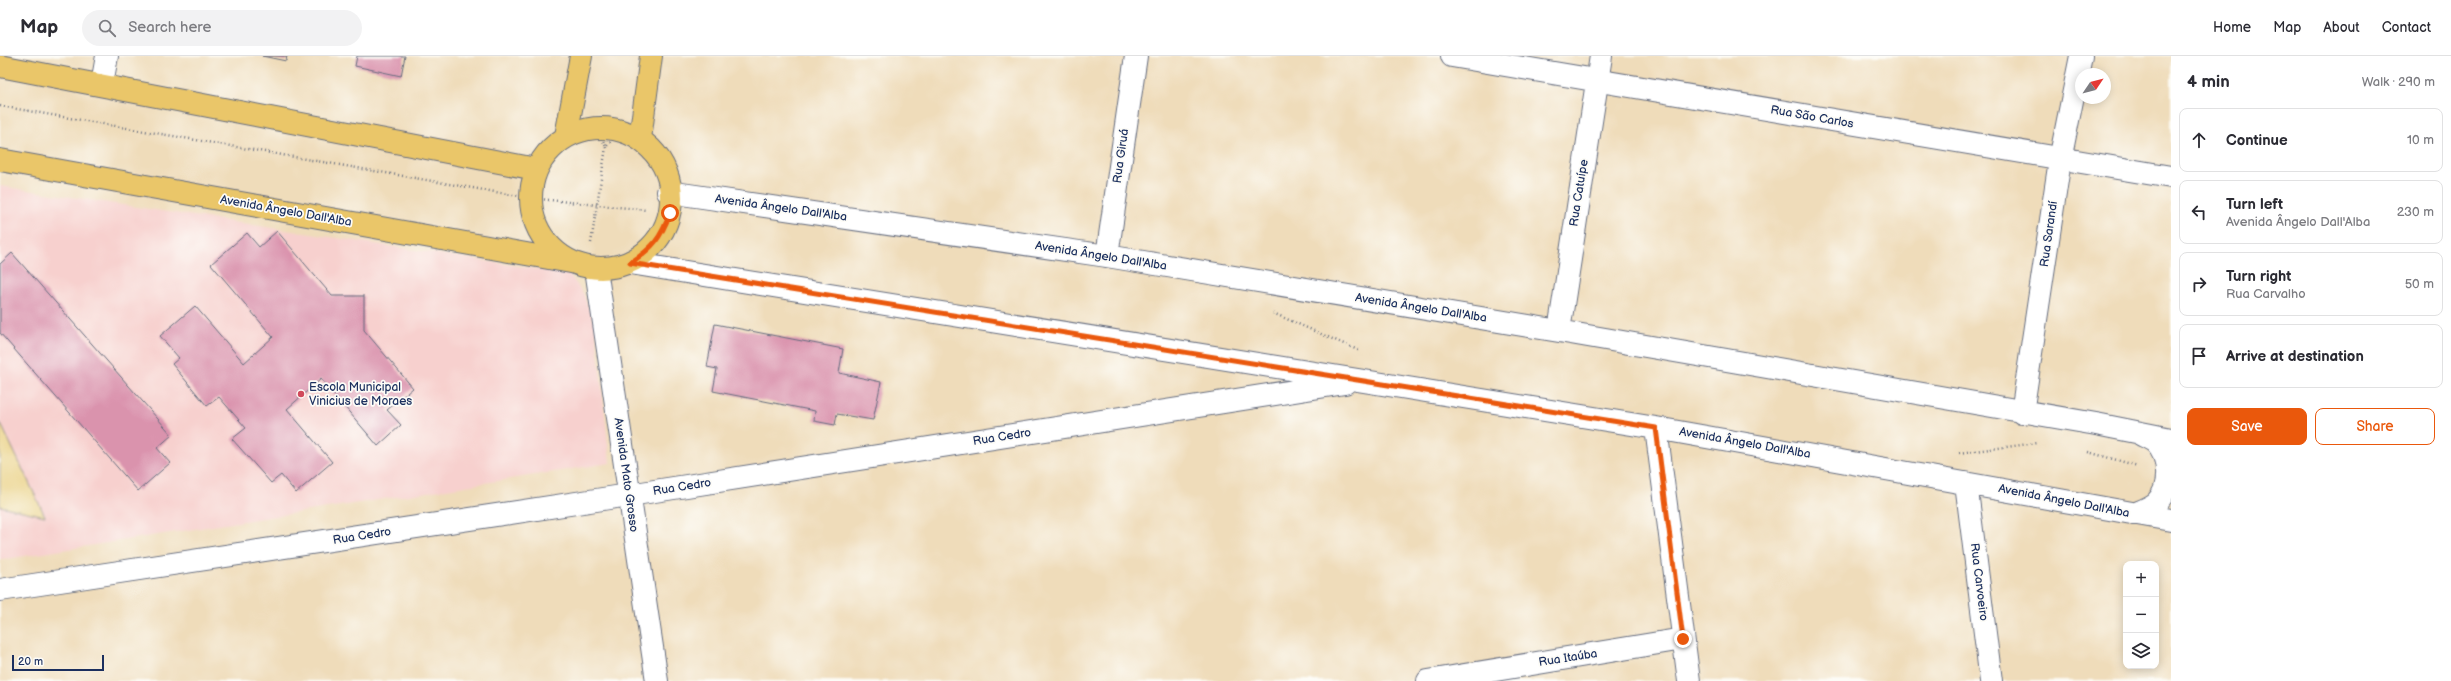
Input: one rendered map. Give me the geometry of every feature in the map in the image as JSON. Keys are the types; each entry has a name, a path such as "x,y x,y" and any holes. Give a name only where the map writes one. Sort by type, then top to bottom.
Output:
{"main road":[{"path":"566,136 581,56"},
{"path":"640,139 651,56"},
{"path":"0,66 102,84 536,169"},
{"path":"585,266 555,251 542,236 533,218 530,198 536,169 554,145 566,136 590,128 600,132 620,130 640,139 661,160 669,202"},
{"name":"Avenida Ângelo Dall'Alba","path":"0,160 585,266 613,268 630,263 648,251 662,234 669,202"}],"street":[{"path":"102,84 107,56"},
{"name":"Rua Giruá","path":"1106,256 1136,56"},
{"name":"Rua São Carlos","path":"1452,56 2060,160 2171,177"},
{"name":"Rua Catuípe","path":"1559,331 1596,80 1601,56"},
{"name":"Rua Sarandí","path":"2022,413 2060,160 2081,56"},
{"name":"Avenida Ângelo Dall'Alba","path":"669,202 1106,256 1559,331 2022,413 2096,424 2141,435 2171,439"},
{"name":"Avenida Ângelo Dall'Alba","path":"630,263 1656,428 2097,505 2134,514 2171,520"},
{"name":"Avenida Mato Grosso","path":"585,266 629,496 657,681"},
{"name":"Rua Cedro","path":"0,590 629,496 1364,380"},
{"path":"1656,428 1688,681"},
{"path":"2134,514 2149,508 2160,499 2168,485 2169,474 2162,451 2155,442 2141,435"},
{"name":"Rua Carvoeiro","path":"1966,483 1991,681"},
{"name":"Rua Itaúba","path":"1428,681 1683,639"}],"path":[{"path":"0,106 530,198 598,205 669,202"},
{"path":"585,266 598,205 600,132 620,130"},
{"path":"1267,310 1364,353"},
{"path":"1952,454 2039,442"},
{"path":"2085,452 2169,474"}],"shaded area":[{"name":"Escola Municipal Vinicius de Moraes","path":"0,186 569,274 583,293 595,324 610,463 0,560"}],"sand":[{"path":"0,422 45,516 0,506"}],"building":[{"path":"262,56 287,56 286,61"},
{"path":"357,56 405,56 401,76 355,66"},
{"path":"277,231 332,296 364,296 364,330 413,388 387,410 401,425 378,446 321,379 287,409 332,462 296,493 281,475 271,483 232,439 246,428 219,397 207,406 172,364 179,358 160,336 195,306 244,363 273,337 211,264 247,233 259,247"},
{"path":"12,253 172,435 157,448 170,463 138,491 0,333 0,264"},
{"path":"715,324 843,349 839,373 881,382 873,420 837,414 835,425 814,421 815,411 713,391 717,369 707,367"}],"place":[{"name":"Escola Municipal Vinicius de Moraes","path":"301,394"}],"route":[{"path":"670,213 662,234 648,251 630,263 1656,428 1683,639"}]}
